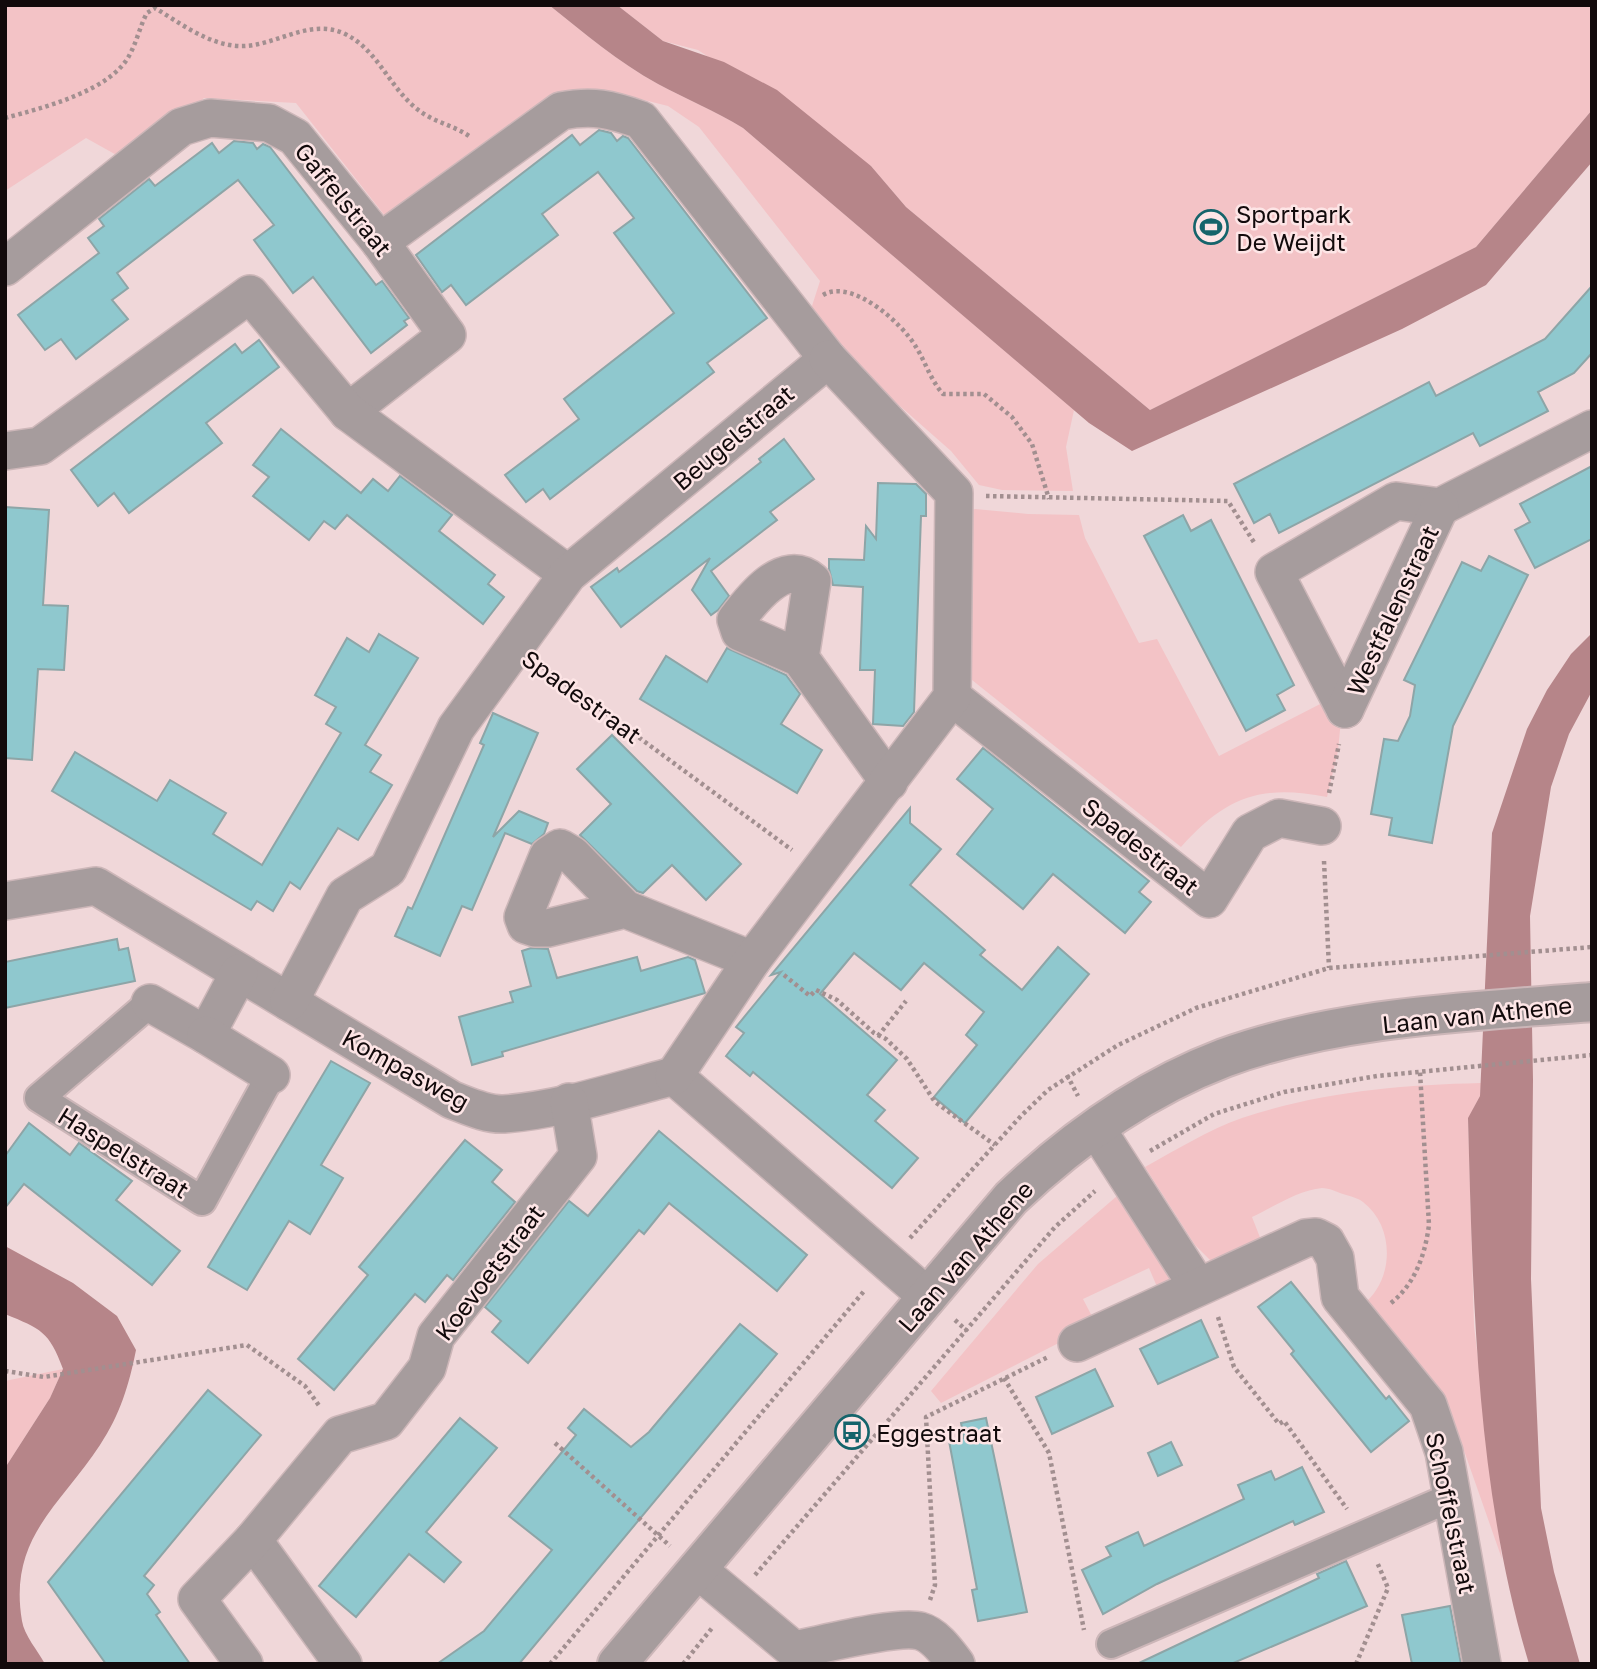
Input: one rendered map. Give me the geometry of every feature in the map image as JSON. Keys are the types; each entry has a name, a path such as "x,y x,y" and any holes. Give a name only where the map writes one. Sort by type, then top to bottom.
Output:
{"street":[{"path":"380,243 561,111 589,106 641,120 828,359 954,493 952,697 818,870 752,960 674,1076 928,1297"},
{"name":"Gaffelstraat","path":"5,267 181,127 210,118 269,123 295,137 380,243 447,335 348,412"},
{"path":"5,451 40,446 250,294 348,412 568,574"},
{"name":"Beugelstraat","path":"289,1002 345,896 388,869 456,728 568,574 828,359"},
{"name":"Westfalenstraat","path":"1440,507 1345,709 1274,572 1396,501 1440,507 1592,429"},
{"path":"800,658 888,782"},
{"name":"Spadestraat","path":"952,697 1209,899 1250,833 1279,817 1322,827"},
{"name":"Kompasweg","path":"5,901 96,886 452,1100 477,1109 503,1114 569,1102 674,1076"},
{"path":"625,908 752,960"},
{"path":"206,1035 239,973"},
{"name":"Laan van Athene","path":"617,1664 1011,1198 1053,1160 1096,1128 1182,1077 1223,1059 1278,1041 1394,1021 1592,1002"},
{"name":"Haspelstraat","path":"150,1003 206,1035 271,1075 202,1201 39,1098 150,1003"},
{"name":"Koevoetstraat","path":"340,1435 386,1421 428,1368 436,1336 578,1156 569,1102"},
{"path":"1096,1128 1119,1169 1203,1285"},
{"name":"Schoffelstraat","path":"1077,1343 1306,1238 1316,1237 1326,1242 1335,1258 1340,1297 1428,1405 1444,1452 1482,1664"},
{"path":"244,1664 197,1600 253,1540 340,1435"},
{"path":"1099,1643 1452,1497"},
{"path":"253,1540 344,1664"},
{"path":"697,1569 794,1650 889,1633 921,1631 939,1643 956,1664"}],"path":[{"path":"5,118 67,101 105,79 130,56 146,13 155,8 217,43 240,47 303,30 341,32 372,51 401,95 418,109 440,124 463,132 499,157"},
{"path":"792,313 828,292 847,292 872,303 908,336 932,381 943,394 984,394 1012,417 1032,444 1049,499"},
{"path":"954,493 1049,499 1228,501 1274,572"},
{"name":"Spadestraat","path":"515,647 818,870"},
{"path":"1329,968 1592,947"},
{"path":"752,960 773,966 810,996 816,990 837,1000 907,1059 935,1102 995,1145"},
{"path":"878,1036 906,1001"},
{"path":"683,1664 734,1600 1055,1227 1119,1169 1226,1111 1284,1092 1420,1072 1592,1055"},
{"path":"1363,1326 1408,1285 1419,1267 1426,1246 1429,1225 1420,1072"},
{"path":"1203,1285 1234,1367 1279,1424 1284,1421 1365,1534 1388,1588 1356,1664"},
{"path":"921,1631 935,1585 926,1416 1077,1343"},
{"path":"5,1371 44,1377 247,1345 305,1386 340,1435"},
{"path":"1004,1378 1049,1453 1099,1643"},
{"path":"555,1443 659,1536"}],"shaded area":[{"path":"5,5 549,5 643,75 743,128 1074,410 1066,447 1073,491 1002,490 979,485 951,451 817,333 812,306 820,281 699,127 668,106 616,93 598,92 393,226 296,103 204,98 129,162 86,138 5,191"},
{"path":"549,5 617,5 663,41 724,62 777,90 871,166 906,207 1150,410 1476,247 1592,110 1592,162 1486,285 1402,329 1132,451 1089,423 743,128 643,75"},
{"name":"Sportpark De Weijdt","path":"617,5 1592,5 1592,110 1476,247 1150,410 906,207 871,166 698,50 663,41"},
{"path":"975,509 1079,515 1085,538 1139,643 1157,639 1219,756 1326,701 1341,719 1338,751 1327,797 1282,792 1246,798 1213,816 1181,847 967,676 968,511"},
{"path":"1592,633 1592,691 1569,734 1551,787 1530,916 1533,1080 1531,1279 1541,1508 1554,1572 1580,1664 1529,1664 1511,1598 1498,1530 1480,1394 1468,1118 1480,1096 1492,833 1527,729 1547,690 1571,654"},
{"path":"1481,1083 1480,1096 1468,1119 1474,1326 1502,1559 1447,1402 1362,1305 1373,1295 1380,1283 1387,1254 1386,1240 1374,1213 1353,1197 1330,1189 1313,1189 1252,1217 1261,1240 1212,1262 1195,1245 1145,1167 1217,1128 1271,1109 1360,1092"},
{"path":"1117,1196 1146,1230 1174,1280 1158,1289 1149,1268 1083,1299 1096,1324 941,1403 931,1391 1038,1264"},
{"path":"5,1246 73,1283 117,1316 136,1350 127,1388 113,1422 85,1467 41,1525 30,1545 23,1567 20,1592 23,1626 45,1664 5,1664 5,1468 50,1398 63,1369 53,1346 42,1333 5,1314"},
{"path":"63,1369 50,1398 5,1468 5,1381"}],"building":[{"path":"599,130 611,133 617,141 623,136 628,138 767,318 707,363 714,372 550,499 543,489 526,502 505,475 579,419 564,399 674,313 614,233 634,218 598,172 542,214 558,235 466,305 451,285 442,292 416,255 572,135 580,145"},
{"path":"234,141 253,143 257,149 263,144 270,147 376,285 382,281 409,318 404,321 407,325 371,353 313,277 293,293 254,240 274,225 238,180 117,273 128,288 112,300 128,319 76,359 61,339 45,350 18,315 99,253 88,238 104,226 99,219 149,179 155,186 212,143 219,153"},
{"path":"1592,286 1592,353 1574,373 1538,392 1548,411 1480,446 1473,433 1279,533 1270,514 1254,523 1234,484 1429,382 1436,396 1545,339"},
{"path":"259,340 279,367 206,423 222,443 129,513 114,493 98,506 71,470 235,344 242,353"},
{"path":"281,429 361,493 373,479 388,491 400,476 452,515 439,531 495,575 488,584 504,597 483,624 347,515 335,529 324,521 309,540 253,496 269,477 253,465"},
{"path":"784,439 814,479 770,512 777,520 711,571 729,596 718,610 711,615 692,590 710,558 621,627 591,587 617,568 619,572 667,536 761,462 759,459"},
{"path":"1592,466 1592,539 1535,568 1515,530 1530,522 1520,504"},
{"path":"878,483 916,484 926,494 926,516 921,516 914,712 903,726 873,724 875,670 860,670 863,587 833,585 829,569 829,559 864,560 866,526 876,539"},
{"path":"5,507 49,510 43,605 68,606 64,670 38,669 32,760 5,758"},
{"path":"1183,515 1191,531 1211,520 1294,685 1277,695 1285,710 1246,731 1144,536"},
{"path":"1489,556 1528,575 1453,726 1432,843 1389,835 1392,818 1371,814 1384,739 1398,741 1410,716 1415,685 1404,680 1462,562 1481,571"},
{"path":"379,634 418,658 365,745 381,755 370,772 392,785 358,840 338,828 300,889 290,882 273,911 257,901 251,910 52,791 75,752 157,801 170,780 226,813 213,834 262,865 341,733 326,724 336,707 315,695 347,638 369,652"},
{"path":"727,648 786,675 800,694 781,724 822,750 797,793 640,699 666,656 707,682"},
{"path":"493,713 538,733 493,837 519,811 548,823 544,834 532,844 505,833 472,910 462,906 440,956 395,936 408,907 412,909 424,882 484,745 480,743"},
{"path":"612,735 741,864 706,900 672,865 643,893 637,891 580,835 611,804 577,769"},
{"path":"983,748 1149,881 1139,892 1151,902 1125,933 1053,874 1023,909 957,854 993,809 957,779"},
{"path":"910,808 910,823 941,849 910,885 985,950 980,955 1022,990 1058,947 1089,974 965,1123 934,1097 977,1045 966,1035 984,1012 924,963 901,990 854,953 820,994 897,1060 867,1095 885,1110 875,1121 918,1158 892,1188 753,1072 750,1076 726,1056 744,1033 736,1027 781,972 771,975"},
{"path":"117,939 119,950 128,948 135,981 5,1008 5,962"},
{"path":"531,948 548,949 557,978 637,957 641,971 688,957 695,960 705,993 502,1052 503,1056 472,1065 459,1017 513,1002 510,992 531,986 522,951"},
{"path":"331,1061 370,1083 321,1165 343,1178 310,1234 289,1221 247,1290 208,1267"},
{"path":"29,1123 70,1155 79,1143 132,1181 116,1200 180,1251 152,1285 24,1184 5,1208 5,1156"},
{"path":"659,1131 807,1255 777,1291 669,1203 644,1234 639,1230 528,1363 492,1332 501,1321 485,1307 569,1201 588,1216"},
{"path":"465,1140 502,1170 492,1182 515,1202 453,1280 447,1275 425,1302 415,1294 334,1390 298,1359 368,1275 359,1267"},
{"path":"1291,1282 1386,1399 1389,1396 1409,1421 1371,1452 1291,1354 1294,1351 1258,1307"},
{"path":"1201,1320 1218,1357 1158,1384 1140,1349"},
{"path":"740,1324 777,1354 519,1664 437,1664 484,1631 552,1550 509,1516 576,1435 568,1428 584,1409 631,1447 649,1432"},
{"path":"1095,1369 1113,1406 1052,1434 1036,1397"},
{"path":"208,1390 261,1435 144,1576 154,1585 147,1594 160,1612 156,1615 190,1664 106,1664 48,1582"},
{"path":"460,1418 497,1448 426,1532 461,1562 444,1582 409,1554 356,1617 319,1586"},
{"path":"986,1418 1027,1612 978,1621 972,1590 977,1589 949,1441 964,1438 961,1423"},
{"path":"1171,1442 1182,1465 1158,1476 1148,1453"},
{"path":"1302,1467 1324,1512 1295,1525 1293,1521 1157,1584 1103,1614 1082,1570 1111,1556 1106,1547 1138,1532 1144,1546 1244,1499 1238,1485 1271,1471 1275,1480"},
{"path":"1346,1561 1367,1606 1231,1664 1137,1664 1319,1578 1317,1574"},
{"path":"1450,1606 1461,1664 1412,1664 1402,1615"}],"place":[{"name":"Sportpark De Weijdt","path":"1211,227"},
{"name":"Eggestraat","path":"852,1432"}]}
